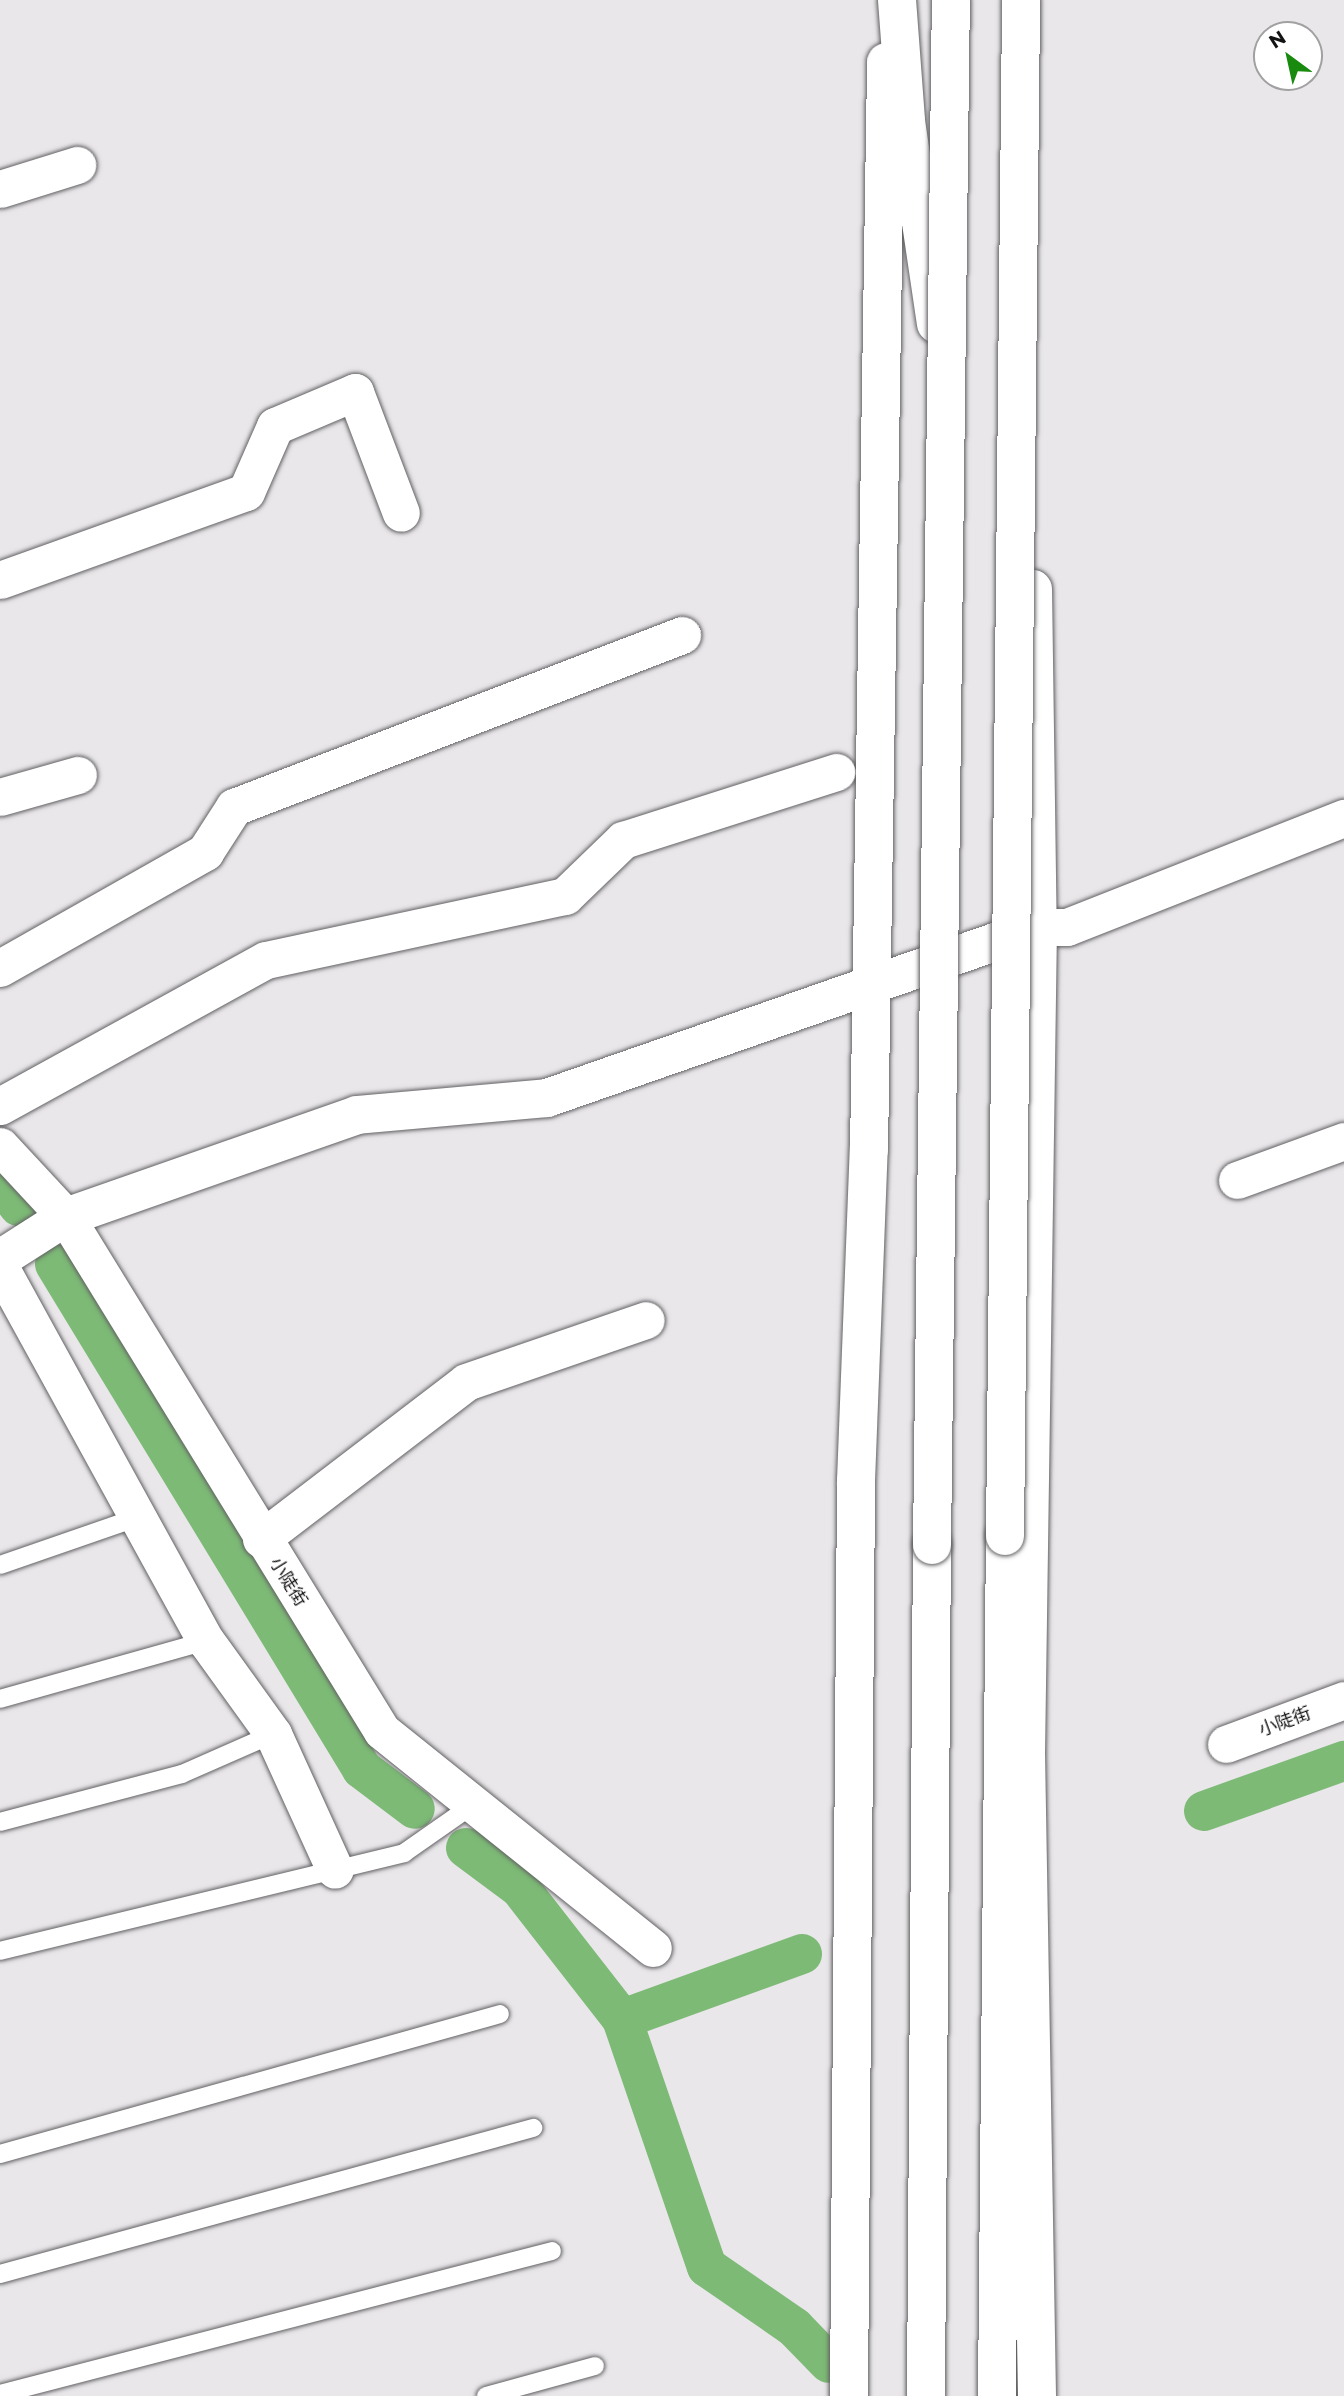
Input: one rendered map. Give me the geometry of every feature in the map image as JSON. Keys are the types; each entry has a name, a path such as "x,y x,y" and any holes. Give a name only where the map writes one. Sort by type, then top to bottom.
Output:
{"main road":[{"path":"849,2396 856,1481 871,983 885,0"},
{"path":"897,0 906,121 947,398"},
{"path":"926,2396 951,0"},
{"path":"998,2396 1021,0"},
{"path":"1036,0 1029,290 1038,927 1026,1752 1037,2396"},
{"path":"0,1259 66,1217 358,1115 547,1098 1038,927"}],"street":[{"path":"0,189 77,165"},
{"path":"0,580 246,492 275,426 355,392 401,513"},
{"path":"0,968 205,852 234,807 682,635"},
{"path":"0,1106 266,960 565,895 623,840 836,772"},
{"path":"0,797 78,775"},
{"path":"1038,927 1067,927 1344,817"},
{"path":"1237,1180 1344,1141"},
{"name":"小陡街","path":"0,1146 66,1217 261,1539 382,1731 471,1807 653,1948"},
{"path":"0,1267 206,1641 273,1734 335,1870"},
{"path":"261,1539 466,1382 646,1320"},
{"name":"小陡街","path":"1226,1744 1344,1700"}],"lane":[{"path":"0,1565 139,1517"},
{"path":"0,1699 206,1641"},
{"path":"0,1822 182,1774 273,1734"},
{"path":"0,1951 404,1853 471,1807"},
{"path":"0,2154 500,2014"},
{"path":"0,2274 533,2128"},
{"path":"0,2394 552,2251"},
{"path":"486,2396 595,2366"}],"waterway":[{"path":"0,1182 19,1206"},
{"path":"55,1264 362,1769 415,1809"},
{"path":"1204,1811 1344,1761"},
{"path":"466,1848 520,1888 622,2019"},
{"path":"802,1954 622,2019 707,2267 794,2327 829,2363"}]}
